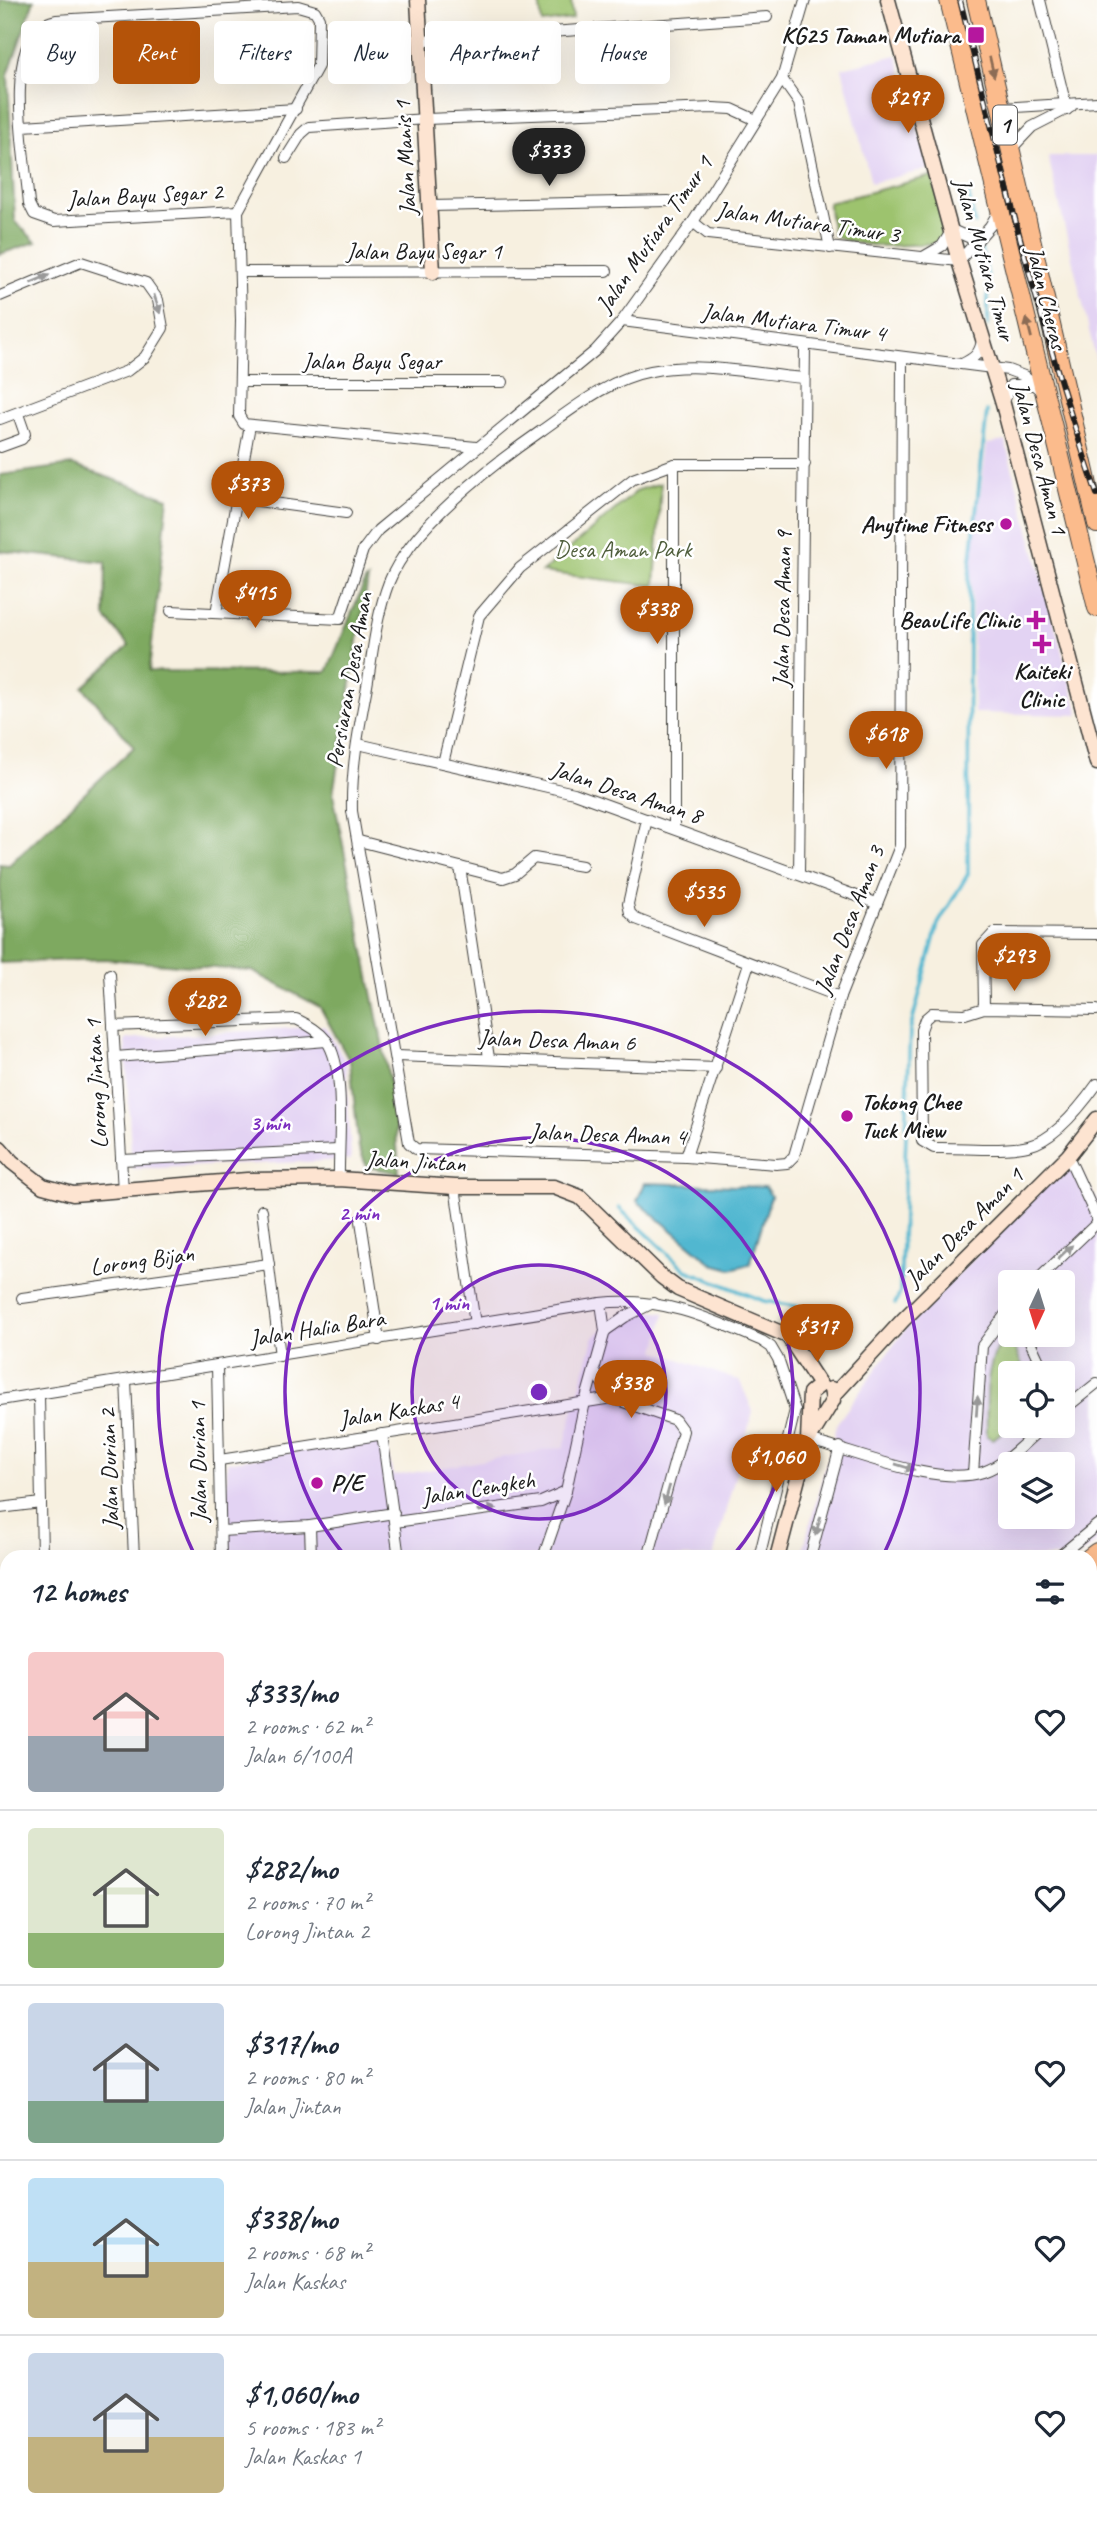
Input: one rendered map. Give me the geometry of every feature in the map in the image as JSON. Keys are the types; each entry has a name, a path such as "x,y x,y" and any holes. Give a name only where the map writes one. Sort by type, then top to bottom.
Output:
{"highway":[{"name":"Jalan Cheras","path":"949,0 1000,209 1040,390 1097,608"},
{"name":"Jalan Cheras","path":"976,0 1097,524"}],"street":[{"name":"Jalan Manis 1","path":"418,0 433,271"},
{"name":"Jalan Mutiara Timur 1","path":"216,613 340,619 363,550 378,530 595,351 622,321 693,222 754,119 782,79 806,0"},
{"name":"Jalan Mutiara Timur","path":"888,0 959,261 992,368"},
{"path":"1044,2 1066,106"},
{"path":"171,611 216,613 247,424 237,409 240,382 238,211 296,109 318,66 319,18 315,11 298,6 56,20 41,26 24,57 19,90 23,127 296,109"},
{"path":"421,41 767,18"},
{"path":"782,79 799,103 830,248"},
{"path":"1001,108 1097,102"},
{"path":"1011,149 1032,127 1066,106"},
{"path":"286,158 301,134 309,127 426,119 713,107 732,108 754,119"},
{"name":"Jalan Bayu Segar 2","path":"23,127 29,204 34,214 54,221 238,211"},
{"path":"430,205 668,201"},
{"path":"959,261 1000,209"},
{"name":"Jalan Mutiara Timur 3","path":"693,222 708,234 959,261"},
{"path":"952,230 976,241"},
{"name":"Jalan Mutiara Timur 3","path":"919,258 932,254 942,246 952,230"},
{"path":"0,296 81,262 146,283 158,299 163,328 145,357 127,371 0,419"},
{"name":"Jalan Bayu Segar 1","path":"240,272 607,271"},
{"name":"Jalan Mutiara Timur 4","path":"622,321 992,368 1015,372 1040,390"},
{"path":"962,364 981,349 983,337"},
{"name":"Jalan Desa Aman 9","path":"799,874 805,345"},
{"name":"Jalan Desa Aman 3","path":"794,1156 840,997 900,846 902,357"},
{"name":"Persiaran Desa Aman","path":"416,1149 409,1143 352,811 351,771 358,744 374,635 383,598 398,563 432,521 513,450 603,388 651,371 688,368 804,378"},
{"name":"Jalan Desa Aman 1","path":"992,368 1097,763"},
{"name":"Jalan Bayu Segar","path":"240,382 503,382"},
{"path":"1003,404 1011,385 1040,390"},
{"path":"0,447 22,439 25,429 18,414"},
{"path":"247,424 476,447"},
{"path":"443,763 479,616 498,590 529,561 633,479 674,464 805,464"},
{"path":"674,464 674,828"},
{"path":"236,498 346,513"},
{"name":"Jalan Desa Aman 8","path":"358,744 574,793 876,903"},
{"path":"647,819 628,904 630,913 636,919 840,997"},
{"path":"359,841 503,878 514,874 534,858 582,866"},
{"path":"460,867 489,1058"},
{"path":"984,1008 983,945 994,933 1097,934"},
{"path":"686,1157 749,963"},
{"name":"Lorong Jintan 1","path":"110,974 123,1191"},
{"path":"1097,1010 984,1008 969,1013 932,1013 925,1019 921,1030 922,1141 927,1145 1027,1146 1049,1134 1085,1100 1097,1084"},
{"path":"113,1026 296,1019 313,1027 327,1041 338,1066 340,1179"},
{"path":"115,1057 327,1041"},
{"name":"Jalan Desa Aman 6","path":"396,1056 716,1068"},
{"name":"Jalan Desa Aman 1","path":"808,1440 831,1401 903,1320 1068,1156 1097,1119"},
{"name":"Jalan Jintan","path":"0,1148 27,1175 58,1192 88,1195 234,1181 340,1179 455,1187 554,1187 569,1191 580,1198 678,1289 780,1331 794,1343 813,1392"},
{"name":"Jalan Desa Aman 4","path":"416,1149 686,1157 776,1164 787,1163 794,1156"},
{"name":"Jalan Jintan","path":"121,1160 338,1150"},
{"path":"1047,1270 1097,1221 1068,1156"},
{"path":"455,1187 475,1324"},
{"path":"262,1210 280,1356"},
{"path":"360,1221 379,1340"},
{"name":"Lorong Bijan","path":"22,1298 268,1264"},
{"path":"605,1331 625,1317 656,1302"},
{"name":"Jalan Halia Bara","path":"0,1400 601,1303 656,1302 697,1313 762,1341 771,1347 778,1359 795,1410 761,1550"},
{"path":"546,1550 566,1491 585,1402 605,1331 601,1303"},
{"path":"973,1474 982,1346 998,1324"},
{"name":"Jalan Durian 1","path":"217,1366 221,1550"},
{"path":"594,1371 612,1398 675,1420 683,1431 650,1550"},
{"name":"Jalan Durian 2","path":"127,1380 134,1550"},
{"path":"1075,1401 1097,1383"},
{"path":"831,1389 831,1401 816,1407 813,1392 831,1389"},
{"path":"780,1550 808,1440 813,1392"},
{"path":"39,1394 42,1550"},
{"name":"Jalan Kaskas 4","path":"220,1460 612,1398"},
{"path":"382,1434 398,1550"},
{"path":"808,1440 914,1470 959,1478 986,1471 1029,1438"},
{"path":"812,1550 840,1447"},
{"name":"Jalan Cengkeh","path":"221,1531 310,1526 541,1502 566,1491"},
{"path":"0,1508 41,1503"},
{"path":"1067,1550 1097,1525"},
{"path":"310,1526 311,1550"}],"shaded area":[{"path":"897,55 929,169 871,183 842,68"},
{"path":"1048,156 1097,156 1097,364 1096,360"},
{"path":"1005,441 1079,715 974,713 971,565 987,444"},
{"path":"325,1026 346,1062 351,1160 132,1169 125,1039"},
{"path":"1074,1155 1097,1201 1097,1543 1088,1550 803,1550 837,1423 907,1327"},
{"path":"651,1311 665,1313 656,1351 740,1381 753,1411 715,1550 227,1550 227,1462 385,1438 393,1476 564,1447 593,1338 616,1317"}],"green space":[{"path":"0,0 34,0 27,21 21,21 21,38 8,75 15,221 36,242 0,254"},
{"path":"539,0 571,0 573,19 542,21"},
{"path":"932,176 947,227 938,243 871,245 833,235 828,203"},
{"path":"72,465 168,498 149,671 327,672 368,579 333,794 394,1103 399,1173 367,1167 359,1148 350,1062 320,1007 252,971 105,959 0,963 0,864 9,865 134,747 83,687 129,646 105,617 106,562 0,551 0,475"},
{"name":"Desa Aman Park","path":"661,483 655,586 542,572 638,490"},
{"path":"1015,1348 1020,1361 998,1361 998,1435 993,1439 987,1436 987,1399 989,1372 997,1349"}],"water":[{"path":"645,1183 765,1187 771,1196 750,1264 731,1269 713,1264 637,1201"}],"waterway":[{"path":"968,192 975,224"},
{"path":"980,244 988,276 988,325"},
{"path":"895,1304 900,1293 910,1030 938,924 968,874 969,578 987,411"},
{"path":"619,1208 686,1270 764,1301 808,1308"}],"railway":[{"path":"960,0 1040,310 1097,494"}],"place":[{"name":"KG25 Taman Mutiara","path":"976,35"},
{"name":"Anytime Fitness","path":"1006,524"},
{"name":"BeauLife Clinic","path":"1036,620"},
{"name":"Kaiteki Clinic","path":"1042,644"},
{"name":"Tokong Chee Tuck Miew","path":"847,1116"},
{"name":"P/E","path":"317,1483"}]}
